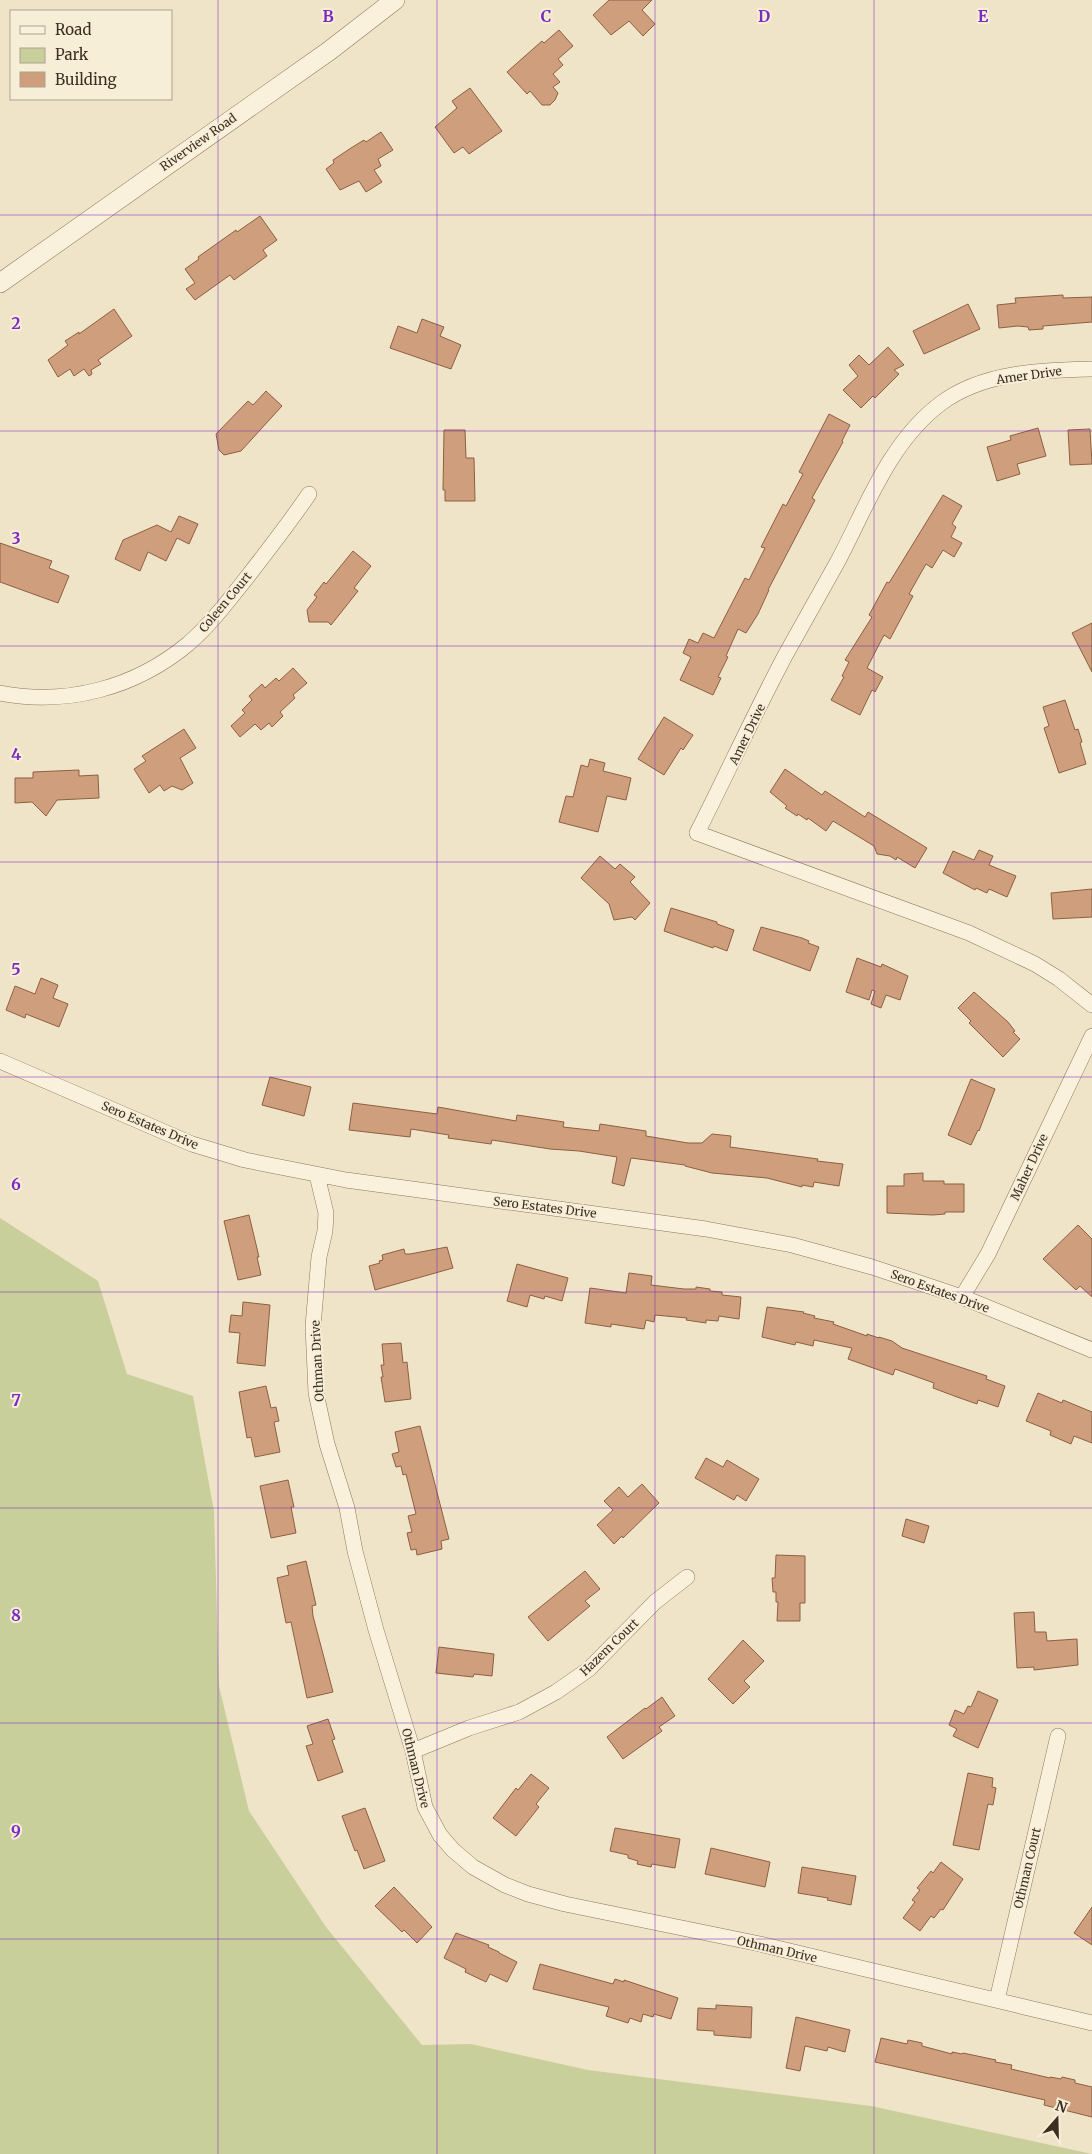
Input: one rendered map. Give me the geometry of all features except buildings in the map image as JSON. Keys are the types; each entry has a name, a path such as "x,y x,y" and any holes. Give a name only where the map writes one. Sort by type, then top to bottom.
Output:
{"street":[{"name":"Riverview Road","path":"0,283 329,50 395,0"},
{"name":"Amer Drive","path":"1092,368 1045,370 1002,377 985,382 955,394 941,403 926,415 911,432 891,458 786,655 697,833 969,933 1035,964 1059,979 1092,1005"},
{"name":"Coleen Court","path":"0,693 17,696 56,697 86,694 141,676 165,661 188,644 214,619 289,523 309,494"},
{"name":"Maher Drive","path":"962,1297 988,1254 1092,1036"},
{"name":"Sero Estates Drive","path":"0,1061 192,1144 245,1160 317,1175 391,1187 706,1229 792,1245 872,1267 962,1297 1092,1350"},
{"name":"Othman Drive","path":"317,1175 326,1213 325,1231 319,1257 313,1326 316,1393 327,1444 347,1508 355,1551 376,1630 413,1751 425,1807 440,1835 453,1850 473,1867 505,1885 565,1904 760,1944 1092,2023"},
{"name":"Hazem Court","path":"413,1751 469,1728 518,1712 556,1692 589,1669 654,1602 687,1577"},
{"name":"Othman Court","path":"997,2000 1058,1736"}],"green space":[{"path":"0,1218 98,1281 127,1374 193,1396 214,1511 219,1686 249,1811 326,1927 422,2045 471,2044 588,2070 871,2106 1092,2154 0,2154"}]}
